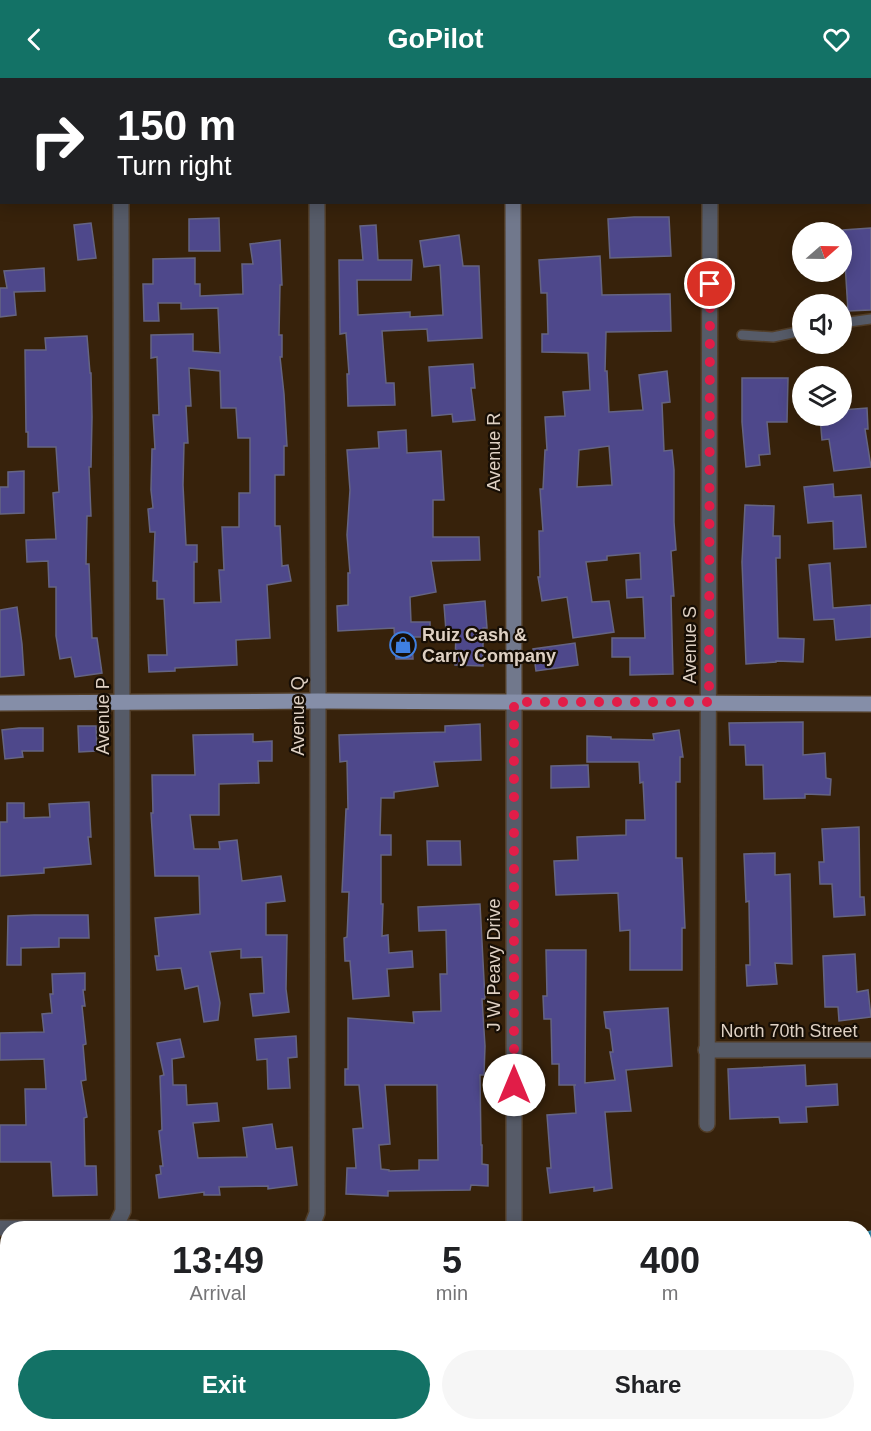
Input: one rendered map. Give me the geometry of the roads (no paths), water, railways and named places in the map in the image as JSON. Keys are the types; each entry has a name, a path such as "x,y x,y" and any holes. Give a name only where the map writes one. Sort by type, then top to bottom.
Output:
{"main road":[{"path":"0,703 318,701 871,704"}],"street":[{"name":"Avenue P","path":"118,1221 123,1210 121,204"},
{"name":"Avenue Q","path":"314,1221 316,1214 318,701 316,204"},
{"name":"Avenue R","path":"513,204 514,702"},
{"name":"Avenue S","path":"707,1124 710,204"},
{"name":"J W Peavy Drive","path":"514,702 514,1221"},
{"name":"North 70th Street","path":"706,1050 871,1050"}],"lane":[{"path":"852,322 871,319"},
{"path":"742,335 773,338 792,333"}],"place":[{"name":"Ruiz Cash & Carry Company","path":"403,645"}]}
